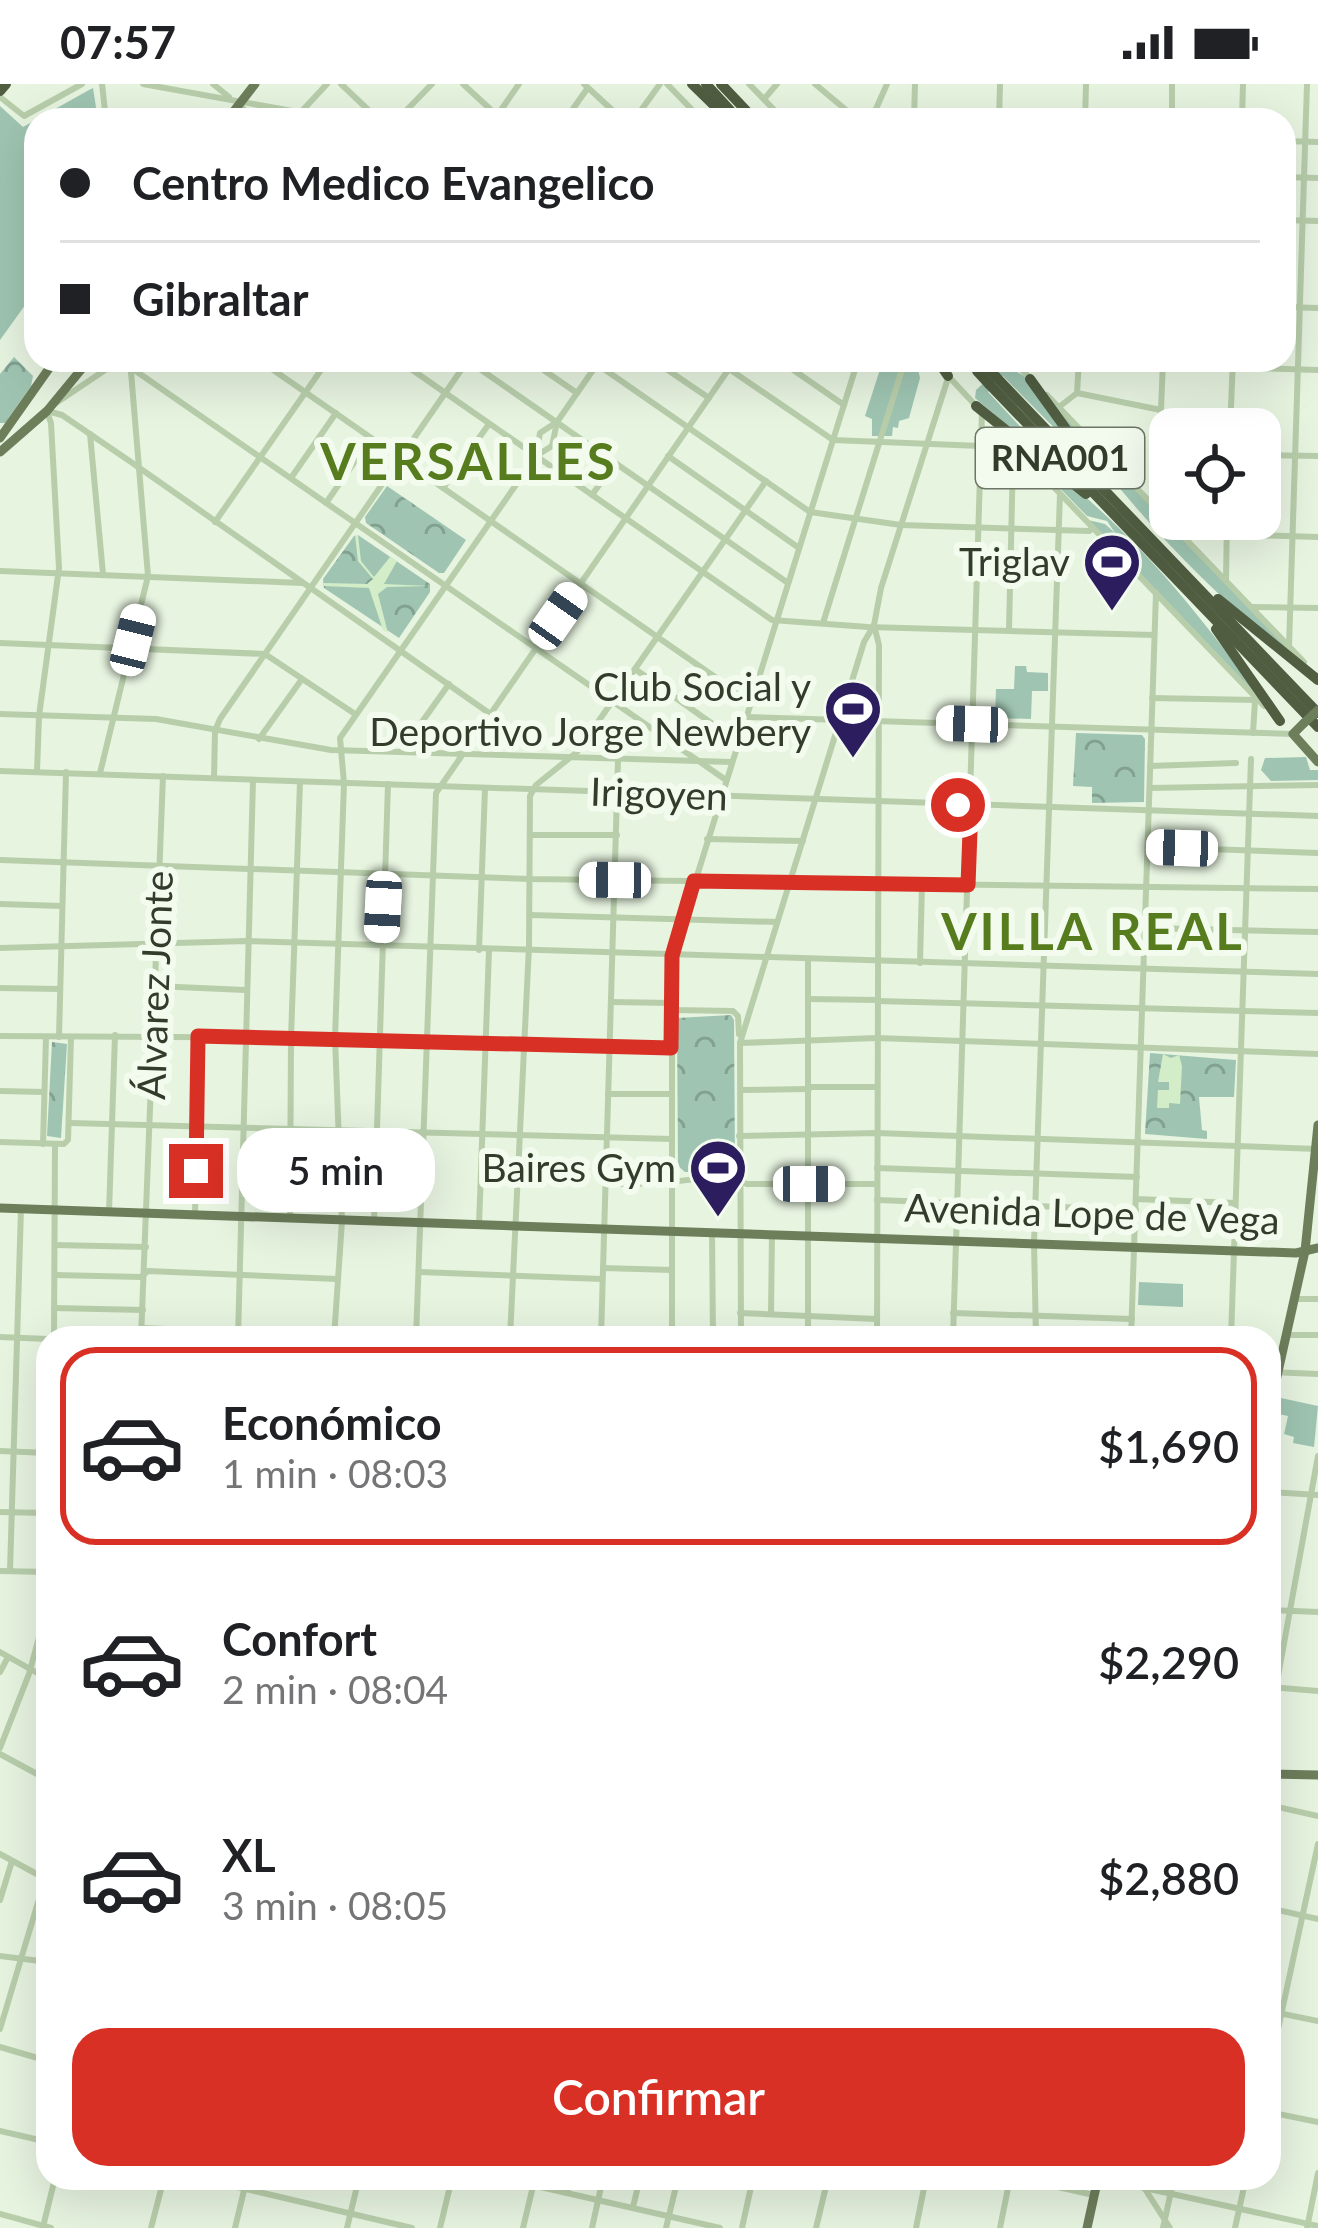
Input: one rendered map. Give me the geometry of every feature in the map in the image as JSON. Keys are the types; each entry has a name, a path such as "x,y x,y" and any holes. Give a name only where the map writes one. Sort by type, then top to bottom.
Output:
{"highway":[{"path":"0,94 6,84"},
{"path":"697,85 718,108"},
{"path":"697,85 725,108"},
{"path":"723,86 744,108"},
{"path":"945,372 953,381"},
{"name":"RNA001","path":"988,372 1318,727"},
{"path":"1030,379 1135,529"},
{"path":"977,407 1135,529"},
{"path":"1176,572 1318,679"},
{"path":"1176,572 1280,722"},
{"name":"RNA001","path":"1176,572 1318,712"}],"main road":[{"path":"235,108 255,84"},
{"path":"0,438 47,372"},
{"path":"0,452 50,408 78,372"},
{"path":"20,412 22,425 32,425"},
{"path":"1318,712 1292,734 1318,761"},
{"path":"1281,1351 1313,1223 1318,1125"},
{"name":"Avenida Lope de Vega","path":"0,1208 1235,1250 1318,1248"},
{"path":"1281,1774 1318,1775"},
{"path":"1087,2228 1095,2190"}],"street":[{"path":"38,108 82,84"},
{"path":"143,84 270,108"},
{"path":"206,95 213,92 213,84"},
{"path":"213,84 242,108"},
{"path":"305,108 327,84"},
{"path":"341,84 366,108"},
{"path":"409,108 432,84"},
{"path":"463,84 488,108"},
{"path":"644,108 663,84 688,108"},
{"path":"749,84 773,108"},
{"path":"764,99 776,84"},
{"path":"815,84 844,108"},
{"path":"1289,646 1307,84"},
{"path":"587,85 611,108"},
{"path":"0,94 24,116"},
{"path":"1296,141 1318,142"},
{"path":"1296,178 1318,178"},
{"path":"1296,221 1318,221"},
{"path":"1296,308 1318,308"},
{"path":"1297,369 1318,370"},
{"path":"50,408 102,372"},
{"path":"100,773 148,576 131,372"},
{"path":"143,372 726,780"},
{"path":"276,372 751,701"},
{"path":"215,522 319,372"},
{"path":"415,372 776,621 1154,635"},
{"path":"214,778 215,730 307,585 460,372"},
{"path":"485,372 788,584"},
{"path":"546,372 577,393"},
{"path":"536,456 538,436 557,422 589,372"},
{"path":"611,372 810,512 901,525 1093,528"},
{"path":"671,372 709,398"},
{"path":"417,1326 439,786 727,372"},
{"path":"733,372 833,440 980,447 1007,443"},
{"path":"796,372 844,405"},
{"path":"672,1326 672,956 854,372"},
{"path":"823,623 901,372"},
{"path":"953,381 971,384 979,372"},
{"path":"953,1326 980,447 975,388 991,372"},
{"path":"1023,372 1149,499"},
{"path":"1077,393 1078,372"},
{"path":"1161,408 1163,372"},
{"path":"1231,408 1233,372"},
{"path":"953,381 1017,454 1292,734"},
{"path":"740,1043 864,643 874,625 926,444 953,381"},
{"path":"1059,406 1077,393 1151,408"},
{"path":"50,408 489,713"},
{"path":"37,772 39,716 59,573 50,408"},
{"path":"291,478 336,413"},
{"path":"335,1326 342,1221 335,1038 344,783 340,738 536,456 555,442 557,422"},
{"path":"443,488 488,424"},
{"path":"90,434 103,575"},
{"path":"326,503 371,438"},
{"path":"562,475 584,442"},
{"path":"1009,630 1017,454"},
{"path":"668,456 800,548"},
{"path":"1281,456 1318,456"},
{"path":"592,496 614,463"},
{"path":"511,1326 532,790 571,758 766,482"},
{"path":"1036,1326 1035,1206 1060,494"},
{"path":"1281,538 1318,537"},
{"path":"1188,540 1318,679"},
{"path":"1226,580 1227,540"},
{"path":"0,571 307,585"},
{"path":"1132,1326 1156,593"},
{"path":"1252,607 1318,608"},
{"path":"874,625 879,645 877,1326"},
{"path":"0,643 266,654 355,714"},
{"path":"635,669 738,742"},
{"path":"259,739 302,679"},
{"path":"401,752 449,685"},
{"path":"1152,698 1256,700"},
{"path":"1253,733 1256,700"},
{"path":"0,714 156,719 342,750 732,762"},
{"path":"746,717 1292,734"},
{"path":"1232,1326 1251,759"},
{"path":"601,1326 618,760"},
{"path":"1150,766 1235,763"},
{"name":"Irigoyen","path":"0,771 1318,816"},
{"path":"59,1037 66,772"},
{"name":"Álvarez Jonte","path":"142,1326 164,776"},
{"path":"238,1326 253,780"},
{"path":"290,1219 290,1038 300,782"},
{"path":"374,1222 388,784"},
{"path":"1150,788 1318,784"},
{"path":"479,950 484,789"},
{"path":"530,835 617,835"},
{"path":"707,839 803,841"},
{"path":"1149,848 1318,853"},
{"path":"0,860 482,878 1318,889"},
{"path":"920,963 922,884"},
{"path":"0,904 62,906"},
{"path":"530,915 777,922"},
{"path":"1147,928 1318,932"},
{"path":"0,948 247,941 1318,974"},
{"path":"479,1225 489,950"},
{"path":"808,960 808,1326"},
{"path":"154,986 245,990"},
{"path":"0,988 60,989"},
{"path":"809,1000 1318,1013"},
{"path":"612,1002 728,1010 738,1016 741,1326"},
{"path":"0,1036 335,1038 671,1048"},
{"path":"109,1212 115,1036"},
{"path":"195,1215 198,1036"},
{"path":"43,1144 46,1037"},
{"path":"0,1142 67,1142 71,1037"},
{"path":"740,1043 877,1038 1318,1054"},
{"path":"740,1090 877,1087"},
{"path":"0,1090 44,1092"},
{"path":"608,1094 672,1094"},
{"path":"70,1123 672,1139"},
{"path":"740,1136 877,1133 1317,1149"},
{"path":"52,1326 56,1144"},
{"path":"877,1168 1137,1177"},
{"path":"606,1184 732,1177 740,1181 877,1184"},
{"path":"1136,1199 1236,1203"},
{"path":"878,1200 1136,1210"},
{"path":"21,1209 14,1452 5,1571 36,1572"},
{"path":"712,1232 713,1326"},
{"path":"771,1314 772,1233"},
{"path":"55,1245 146,1247"},
{"path":"603,1268 672,1270"},
{"path":"55,1275 148,1271 338,1279"},
{"path":"419,1272 602,1279"},
{"path":"1295,1299 1318,1299"},
{"path":"54,1308 143,1310"},
{"path":"740,1313 877,1318"},
{"path":"953,1313 1132,1318"},
{"path":"1286,1336 1318,1336"},
{"path":"0,1337 36,1338"},
{"path":"1281,1372 1318,1374"},
{"path":"0,1451 36,1453"},
{"path":"1281,1649 1315,1495 1318,1456"},
{"path":"1281,1493 1315,1495"},
{"path":"0,1512 36,1513"},
{"path":"1281,1611 1318,1612"},
{"path":"36,1645 0,1751 36,1773"},
{"path":"0,1672 4,1654 36,1673"},
{"path":"1281,1688 1318,1690"},
{"path":"1281,1808 1318,1816"},
{"path":"1318,1844 1281,2014 1318,2021"},
{"path":"0,1854 36,1874"},
{"path":"0,1900 12,1861"},
{"path":"0,2029 36,1906"},
{"path":"1281,1911 1318,1918"},
{"path":"0,1956 36,1960"},
{"path":"0,2047 36,2058"},
{"path":"1281,2114 1318,2122"},
{"path":"0,2131 36,2139"},
{"path":"1307,2226 1318,2173"},
{"path":"0,2214 45,2227 53,2190"},
{"path":"151,2228 161,2190"},
{"path":"235,2228 244,2190"},
{"path":"248,2190 412,2228"},
{"path":"347,2228 356,2190"},
{"path":"440,2228 449,2190"},
{"path":"523,2228 532,2190"},
{"path":"561,2190 720,2228"},
{"path":"592,2228 600,2190"},
{"path":"633,2206 637,2190"},
{"path":"666,2228 675,2190"},
{"path":"742,2228 750,2190"},
{"path":"816,2228 825,2190"},
{"path":"916,2228 924,2190"},
{"path":"1000,2228 1011,2190"},
{"path":"1070,2190 1094,2195"},
{"path":"1145,2190 1166,2226"},
{"path":"1155,2190 1318,2226"},
{"path":"1166,2226 1172,2190"},
{"path":"1235,2228 1243,2190"}],"green space":[{"path":"93,88 96,108 57,108"},
{"path":"0,106 23,127 24,307 0,340"},
{"path":"14,357 33,376 5,423 0,423 0,374"},
{"path":"879,372 919,372 909,418 893,427 892,436 872,436 872,419 865,416"},
{"path":"995,372 1024,376 1088,462 1003,376 988,392 1058,467 975,398 976,390"},
{"path":"1052,402 1149,503 1149,521"},
{"path":"1017,444 1087,498 1150,560 1260,699 1088,520 1105,524 1115,533 1107,521 1087,516"},
{"path":"387,486 466,540 444,573 366,523 365,517"},
{"path":"358,535 430,584 430,592 399,638 324,588 323,579"},
{"path":"1184,540 1301,662 1231,605 1167,542"},
{"path":"1015,666 1048,673 1048,691 1032,691 1031,719 995,718 996,689 1014,689"},
{"path":"1076,733 1142,735 1144,802 1092,803 1092,787 1073,786"},
{"path":"1306,757 1310,770 1318,770 1318,780 1271,781 1261,770 1265,758"},
{"path":"731,1015 735,1165 730,1172 685,1172 678,1166 677,1018"},
{"path":"52,1042 67,1044 61,1138 47,1136"},
{"path":"1150,1053 1236,1060 1234,1097 1199,1097 1207,1139 1145,1134"},
{"path":"1139,1282 1183,1284 1183,1307 1138,1305"},
{"path":"1281,1398 1318,1406 1314,1447 1293,1443 1294,1437 1284,1434 1288,1416 1281,1415"}],"shaded area":[{"path":"355,535 361,561 374,577 390,557 397,561 384,584 430,586 387,587 378,594 388,633 369,588 324,586 367,584 373,579 358,561"},
{"path":"1163,1054 1179,1055 1180,1104 1157,1108 1158,1090 1169,1090 1169,1082 1158,1082"}],"place":[{"name":"Triglav","path":"1112,613"},
{"name":"Club Social y Deportivo Jorge Newbery","path":"853,760"},
{"name":"Baires Gym","path":"718,1219"}],"district":[{"name":"VERSALLES","path":"469,462"},
{"name":"VILLA REAL","path":"1093,932"}],"route":[{"path":"196,1171 198,1036 671,1048 672,956 694,881 968,885 971,805 958,805"}]}
